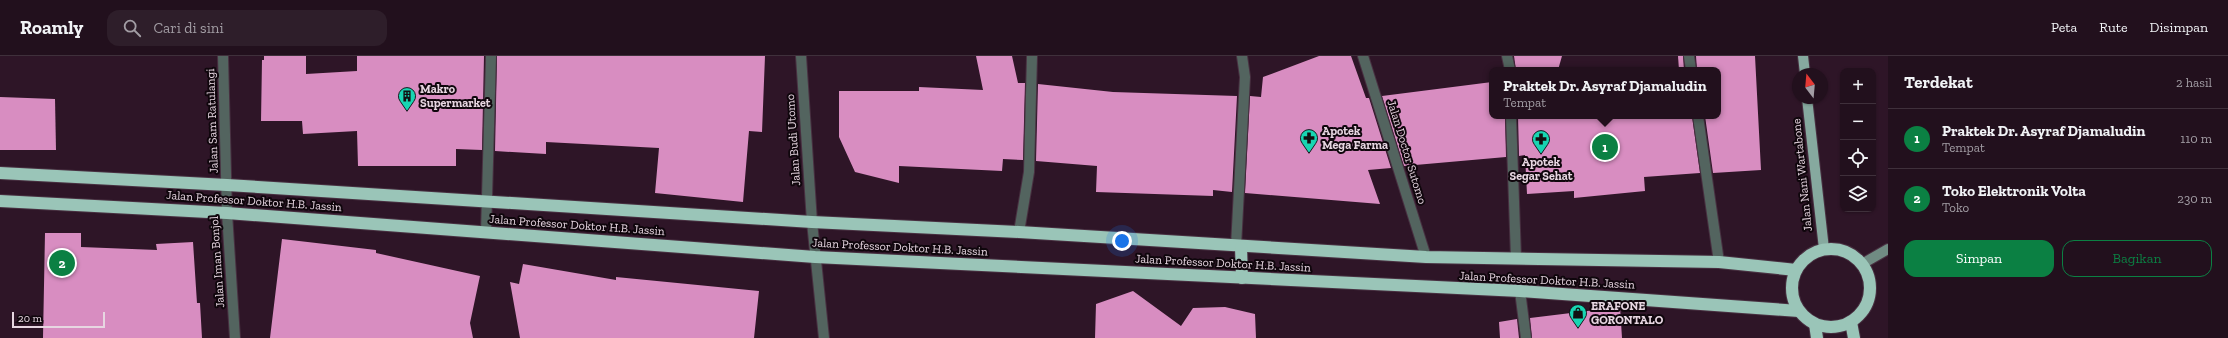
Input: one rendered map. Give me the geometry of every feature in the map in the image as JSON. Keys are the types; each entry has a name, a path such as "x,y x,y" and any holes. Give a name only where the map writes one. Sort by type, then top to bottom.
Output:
{"highway":[{"name":"Jalan Professor Doktor H.B. Jassin","path":"0,173 227,185 487,203 812,222 1019,232 1426,257 1719,262 1796,270"},
{"name":"Jalan Professor Doktor H.B. Jassin","path":"0,201 227,212 815,257 1520,292 1799,311"},
{"path":"1239,246 1242,278"},
{"path":"1824,249 1847,251 1862,264 1870,282 1870,295 1865,308 1851,322 1830,327 1815,324 1799,311 1792,291 1796,270 1804,259 1811,254 1824,249"},
{"path":"1851,322 1854,338"},
{"path":"1815,324 1817,338"}],"main road":[{"path":"1803,56 1804,68"},
{"name":"Jalan Nani Wartabone","path":"1808,104 1824,249"}],"street":[{"name":"Jalan Sam Ratulangi","path":"223,56 227,185"},
{"path":"486,232 492,56"},
{"name":"Jalan Budi Utomo","path":"801,56 812,222 824,338"},
{"path":"1019,232 1029,172 1032,56"},
{"path":"1239,246 1245,77 1242,56"},
{"name":"Jalan Doctor Sutomo","path":"1363,56 1426,257"},
{"path":"1507,56 1509,67"},
{"path":"1689,56 1691,67"},
{"path":"1511,119 1516,258"},
{"path":"1698,119 1719,262"},
{"name":"Jalan Iman Bonjol","path":"227,185 227,212 235,338"},
{"path":"1862,264 1888,249"},
{"path":"1520,292 1526,338"}],"building":[{"path":"264,56 306,56 306,74 357,71 357,56 484,56 482,150 456,149 456,166 358,166 357,131 303,134 302,121 261,121 262,60 264,60"},
{"path":"497,56 765,56 762,132 749,131 743,202 655,193 659,148 546,142 546,154 495,151"},
{"path":"976,56 1012,56 1018,83 1025,83 1023,160 1003,159 1002,171 899,166 899,183 855,172 839,137 839,91 919,91 919,87 983,90"},
{"name":"Apotek Mega Farma","path":"1319,56 1351,56 1366,98 1369,98 1391,168 1368,170 1380,204 1245,193 1250,96 1261,97 1263,77"},
{"path":"1514,56 1562,56 1559,67 1516,67"},
{"path":"1678,56 1683,56 1684,67 1679,67"},
{"path":"1696,56 1755,56 1761,170 1713,173 1705,119 1721,119 1721,67 1697,67"},
{"path":"1489,82 1489,119 1505,119 1506,157 1404,166 1382,96"},
{"path":"1038,84 1113,92 1237,96 1232,192 1213,190 1213,196 1096,192 1097,166 1036,161"},
{"path":"0,97 55,99 56,150 0,150"},
{"path":"1518,119 1692,119 1700,173 1644,177 1645,191 1574,198 1574,191 1527,194 1525,155 1519,156"},
{"path":"45,233 81,233 81,247 157,250 156,244 193,242 197,303 200,303 202,338 43,338"},
{"path":"282,239 376,250 376,253 480,276 470,323 473,338 270,338"},
{"path":"523,264 616,280 616,277 759,291 754,338 520,338 510,282 519,284"},
{"path":"1133,291 1181,326 1193,308 1225,307 1255,314 1256,338 1095,338 1096,304"},
{"name":"ERAFONE GORONTALO","path":"1620,307 1622,338 1532,338 1530,318"},
{"path":"1517,319 1519,338 1500,338 1499,322"}],"place":[{"name":"Makro Supermarket","path":"407,111"},
{"name":"Praktek Dr. Asyraf Djamaludin","path":"1605,147"},
{"name":"Apotek Mega Farma","path":"1309,153"},
{"name":"Apotek Segar Sehat","path":"1541,154"},
{"name":"Toko Elektronik Volta","path":"62,263"},
{"name":"ERAFONE GORONTALO","path":"1578,328"}]}
